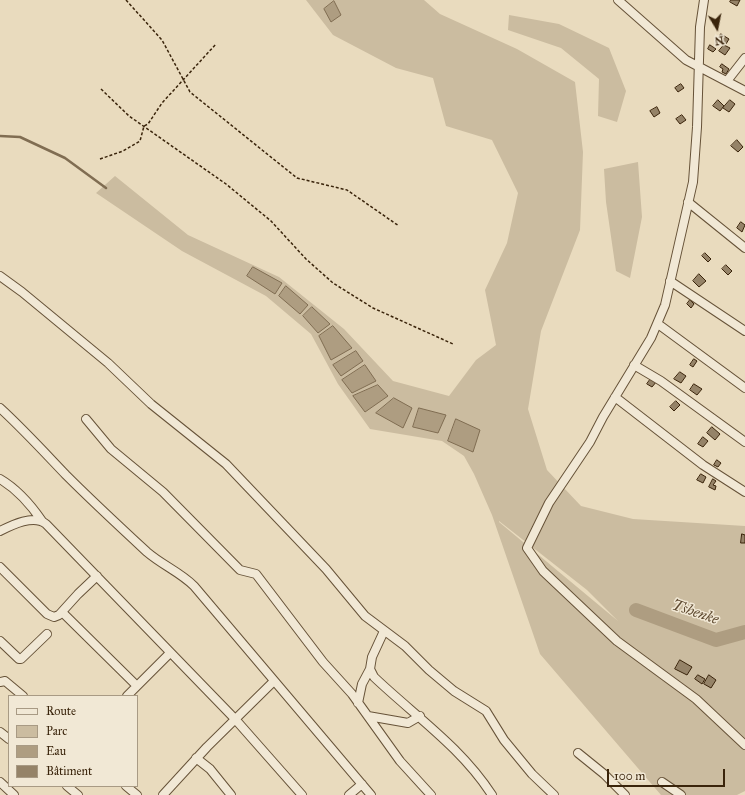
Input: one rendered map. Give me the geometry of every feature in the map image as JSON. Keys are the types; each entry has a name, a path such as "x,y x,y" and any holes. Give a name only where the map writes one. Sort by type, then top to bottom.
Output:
{"street":[{"path":"618,0 673,50 698,67 745,91"},
{"path":"704,0 698,67 696,149 693,182 665,306 658,324 615,396 590,442 549,503 527,548 543,572 617,641 696,699 745,745"},
{"path":"727,81 745,58"},
{"path":"688,202 744,245"},
{"path":"0,276 108,363 151,404 226,464 326,569 364,616 405,646 429,670 454,691 486,711 504,740 532,774 554,795"},
{"path":"670,281 745,331"},
{"path":"658,324 745,388"},
{"path":"634,365 661,382 745,442"},
{"path":"615,396 703,465 745,492"},
{"path":"0,408 67,476 147,552 162,564 180,573 194,586 371,795"},
{"path":"86,419 111,449 163,492 240,570 256,574 323,662 358,703 400,761 431,795"},
{"path":"0,479 14,488 33,507 42,521 235,719 302,795"},
{"path":"0,531 32,520 42,521"},
{"path":"0,567 47,614 54,617 62,612 97,576"},
{"path":"62,612 137,686"},
{"path":"358,703 362,684 370,670 372,657 384,631"},
{"path":"0,641 19,659 22,659 47,634"},
{"path":"128,695 170,653"},
{"path":"370,670 374,677 420,716 478,773 492,795"},
{"path":"162,795 196,758 274,681"},
{"path":"0,682 5,682 22,695"},
{"path":"368,716 408,723 420,716"},
{"path":"0,732 8,738"},
{"path":"578,753 604,774 625,795"},
{"path":"196,758 210,770 230,795"},
{"path":"0,782 14,795"},
{"path":"662,782 681,795"},
{"path":"349,795 362,784"},
{"path":"68,787 78,795"},
{"path":"127,787 137,795"}],"path":[{"path":"126,0 162,40 182,80 190,92 297,178 348,190 399,226"},
{"path":"100,160 123,151 140,141 144,126 148,124 162,103 216,44"},
{"path":"101,89 129,116 226,184 271,221 306,259 333,283 373,308 453,344"}],"green space":[{"path":"306,0 424,0 440,14 517,49 575,82 583,152 580,230 541,331 528,409 547,470 581,506 633,519 745,526 745,791 737,795 661,795 540,654 492,515 474,474 464,456 442,441 370,429 338,384 311,334 266,296 182,251 96,193 115,176 188,235 279,277 344,329 393,381 449,396 476,360 496,345 485,290 507,243 518,193 492,140 446,126 433,78 396,68 333,35","holes":["499,521 587,590 618,621"]},
{"path":"509,15 559,24 609,48 626,91 617,122 598,116 599,79 561,48 508,30"},
{"path":"638,162 642,217 630,278 616,271 606,202 604,169"}],"water":[{"path":"334,1 341,15 331,22 324,9"},
{"path":"253,267 282,283 275,294 247,276"},
{"path":"286,286 308,305 300,314 279,296"},
{"path":"312,307 330,324 318,333 303,316"},
{"path":"333,326 352,348 331,360 319,336"},
{"path":"356,351 363,361 341,376 333,365"},
{"path":"365,365 376,381 352,393 342,380"},
{"path":"378,385 388,396 365,412 353,396"},
{"path":"394,398 412,408 403,428 376,413"},
{"path":"419,408 446,415 438,433 413,427"},
{"path":"456,419 480,430 473,452 448,441"}],"building":[{"path":"731,0 740,0 737,6 730,2"},
{"path":"721,34 729,39 726,44 718,39"},
{"path":"710,45 716,49 713,52 708,49"},
{"path":"724,45 730,48 725,55 719,51"},
{"path":"722,64 729,69 726,74 722,72 723,69 720,67"},
{"path":"681,84 684,88 678,92 675,88"},
{"path":"718,100 724,106 720,111 713,106"},
{"path":"730,100 735,104 729,112 723,108"},
{"path":"657,107 660,113 654,117 650,111"},
{"path":"682,115 686,120 680,124 676,119"},
{"path":"737,140 743,147 738,152 731,146"},
{"path":"741,222 745,225 742,232 737,228"},
{"path":"705,253 711,259 708,262 702,256"},
{"path":"726,265 732,271 728,275 722,269"},
{"path":"699,274 706,281 699,287 693,281"},
{"path":"690,300 694,304 691,308 687,304"},
{"path":"694,359 697,361 693,367 690,365"},
{"path":"680,372 686,376 681,383 674,379"},
{"path":"652,377 657,381 652,387 647,384"},
{"path":"694,384 702,389 697,395 690,390"},
{"path":"676,401 680,405 674,411 670,407"},
{"path":"712,427 720,434 715,440 707,433"},
{"path":"703,437 708,441 703,447 698,444"},
{"path":"717,460 721,463 718,467 714,465"},
{"path":"701,474 706,477 703,483 697,480"},
{"path":"713,479 716,481 713,485 716,486 715,490 709,487"},
{"path":"742,534 745,535 745,543 741,543"},
{"path":"680,660 692,667 687,675 675,669"},
{"path":"698,675 705,679 702,684 695,679"},
{"path":"709,675 716,680 711,688 704,684"}],"waterway":[{"path":"0,136 20,137 65,158 106,188"},
{"name":"Tshenke","path":"636,610 716,640 745,632"}]}
